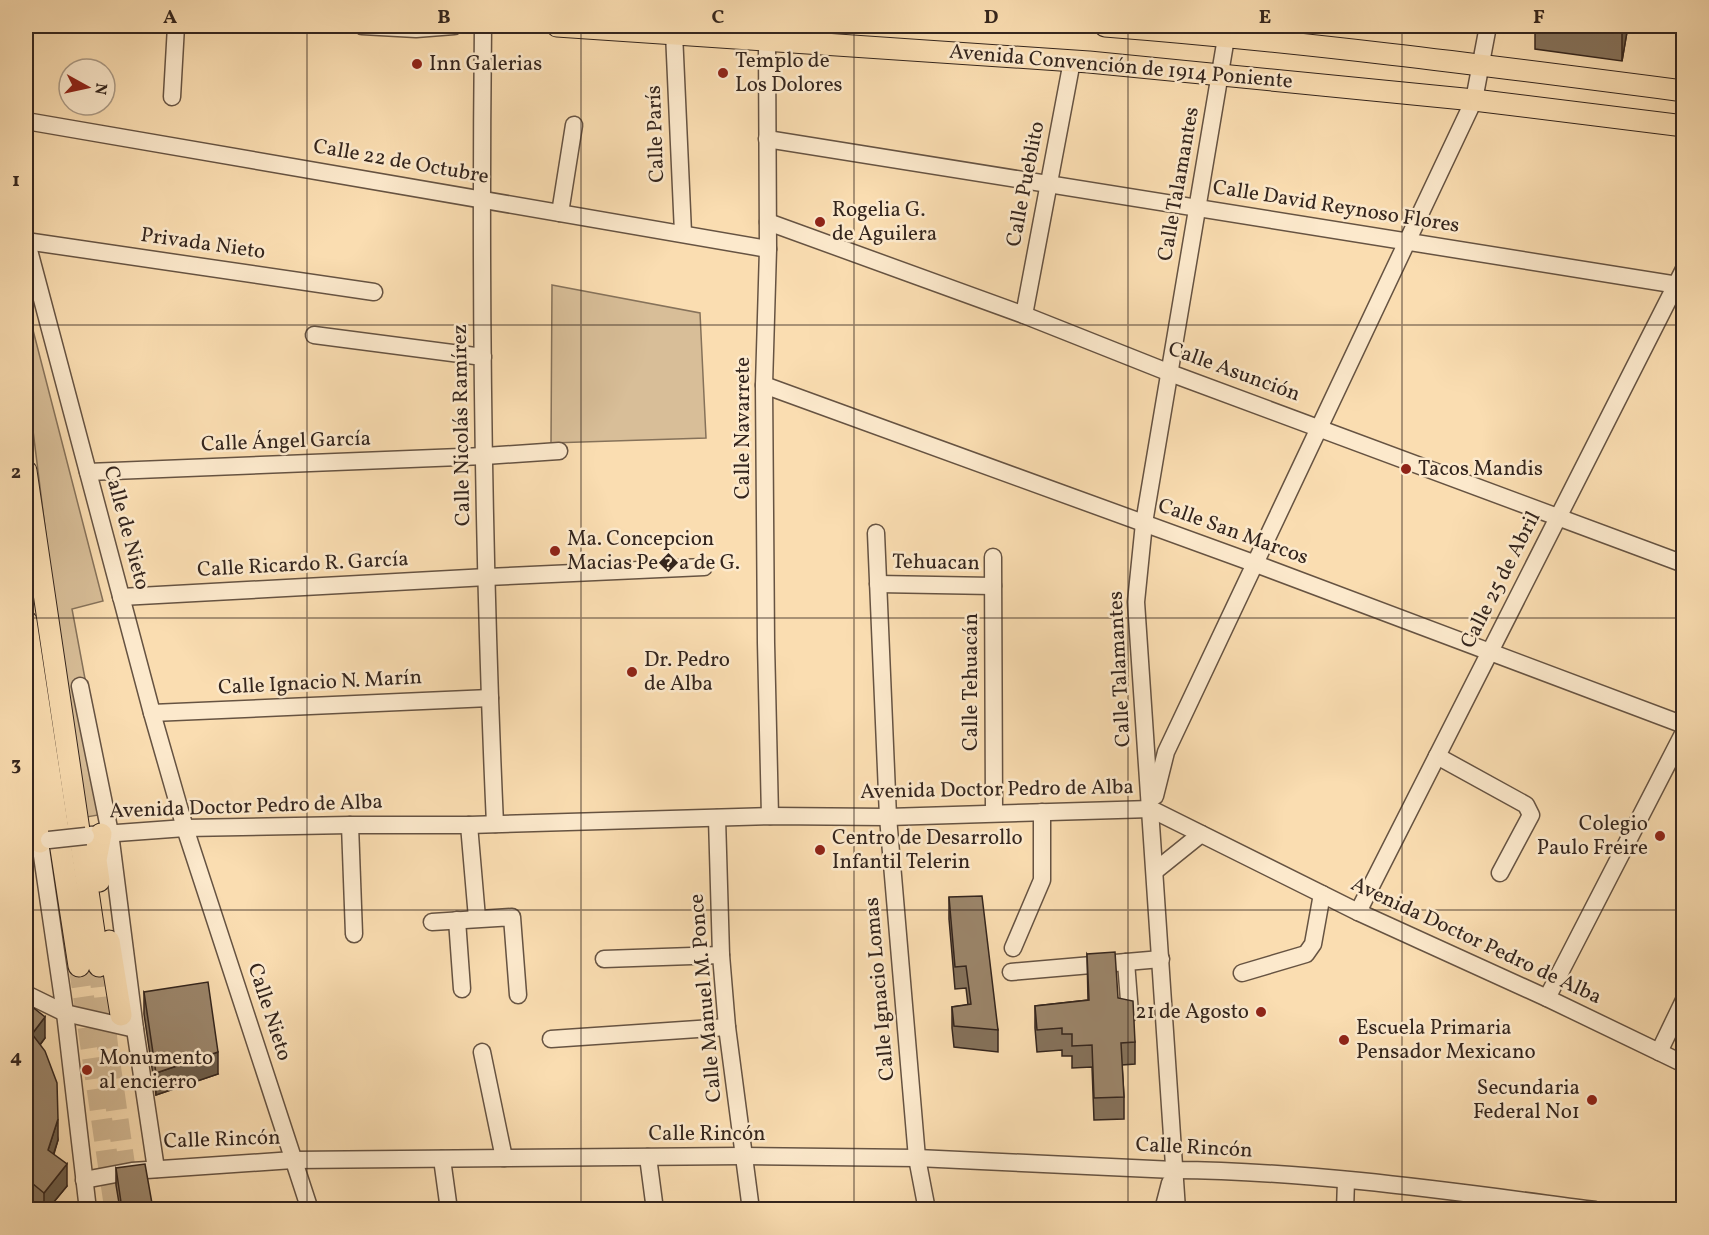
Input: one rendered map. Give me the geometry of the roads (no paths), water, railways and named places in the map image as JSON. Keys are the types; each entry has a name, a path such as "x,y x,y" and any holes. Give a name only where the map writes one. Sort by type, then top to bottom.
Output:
{"main road":[{"name":"Avenida Convención de 1914 Poniente","path":"557,26 1072,61 1221,74 1474,100 1683,126"},
{"name":"Avenida Convención de 1914 Poniente","path":"1105,26 1227,30 1683,91"},
{"path":"26,471 89,966 26,621"},
{"path":"26,732 38,842"},
{"path":"99,834 96,860 128,1022"}],"street":[{"path":"172,97 176,26"},
{"path":"362,26 416,29 454,26"},
{"name":"Calle Nicolás Ramírez","path":"483,26 481,198 483,357 495,824"},
{"path":"1151,809 1166,752 1474,100 1488,26"},
{"name":"Calle Talamantes","path":"1177,1209 1136,602 1144,523 1227,30"},
{"name":"Calle París","path":"674,33 683,233"},
{"name":"Calle Navarrete","path":"767,40 768,249 765,386 766,632 770,816"},
{"name":"Calle Pueblito","path":"1024,315 1072,61"},
{"name":"Calle 22 de Octubre","path":"26,121 768,249"},
{"path":"560,213 574,125"},
{"name":"Calle David Reynoso Flores","path":"767,139 1679,285"},
{"name":"Calle Asunción","path":"768,222 1024,315 1170,373 1683,564"},
{"name":"Privada Nieto","path":"26,240 374,292"},
{"name":"Calle de Nieto","path":"26,240 152,713 185,828"},
{"name":"Calle 25 de Abril","path":"1358,912 1558,516 1679,285 1683,269"},
{"path":"314,335 483,357"},
{"name":"Calle San Marcos","path":"765,386 1256,564 1683,725"},
{"name":"Calle Ángel García","path":"88,472 559,451"},
{"name":"Calle Ignacio Lomas","path":"876,533 888,817 917,1158 927,1209"},
{"name":"Calle Tehuacán","path":"993,557 994,813"},
{"name":"Calle Ricardo R. García","path":"122,597 704,567"},
{"name":"Tehuacan","path":"878,584 993,586"},
{"path":"80,686 99,834"},
{"name":"Calle Ignacio N. Marín","path":"152,713 490,698"},
{"path":"1547,998 1683,732"},
{"path":"1146,748 1155,752 1166,752"},
{"path":"1437,756 1530,809 1531,815 1500,873"},
{"name":"Avenida Doctor Pedro de Alba","path":"38,842 99,834 185,828 469,825 770,816 888,817 1151,809 1358,912 1547,998 1683,1064"},
{"path":"1013,948 1042,880 1042,812"},
{"name":"Calle Manuel M. Ponce","path":"717,818 721,955 727,1027 751,1209"},
{"path":"350,825 354,934"},
{"path":"469,825 477,918"},
{"name":"Calle Nieto","path":"185,828 310,1209"},
{"path":"1155,871 1201,834"},
{"path":"38,842 65,1013 87,1209"},
{"path":"1242,973 1306,954 1313,944 1322,894"},
{"path":"432,922 509,916 513,919 518,995"},
{"path":"457,920 462,989"},
{"path":"604,959 721,955"},
{"path":"1011,972 1161,959"},
{"path":"1126,962 1130,1012"},
{"path":"26,994 65,1013 128,1022"},
{"path":"1659,1052 1683,1000"},
{"name":"Calle Rincón","path":"128,1022 156,1169 293,1160 743,1156 917,1158 1215,1170 1346,1181 1595,1209"},
{"path":"551,1039 727,1027"},
{"path":"482,1052 504,1158"},
{"path":"648,1158 655,1209"},
{"path":"442,1159 449,1209"},
{"path":"84,1180 156,1169"},
{"path":"1163,1209 1174,1170"},
{"path":"1345,1209 1346,1181"}],"tunnel":[{"path":"79,966 115,1210"},
{"path":"99,966 108,1050 131,1210"}],"place":[{"name":"Inn Galerias","path":"417,64"},
{"name":"Templo de Los Dolores","path":"723,73"},
{"name":"Rogelia G. de Aguilera","path":"820,222"},
{"name":"Tacos Mandis","path":"1406,469"},
{"name":"Ma. Concepcion Macias Pe�a de G.","path":"555,551"},
{"name":"Dr. Pedro de Alba","path":"632,672"},
{"name":"Colegio Paulo Freire","path":"1660,836"},
{"name":"Centro de Desarrollo Infantil Telerin","path":"820,850"},
{"name":"21 de Agosto","path":"1261,1012"},
{"name":"Escuela Primaria Pensador Mexicano","path":"1344,1040"},
{"name":"Monumento al encierro","path":"87,1070"},
{"name":"Secundaria Federal No1","path":"1592,1100"}]}
